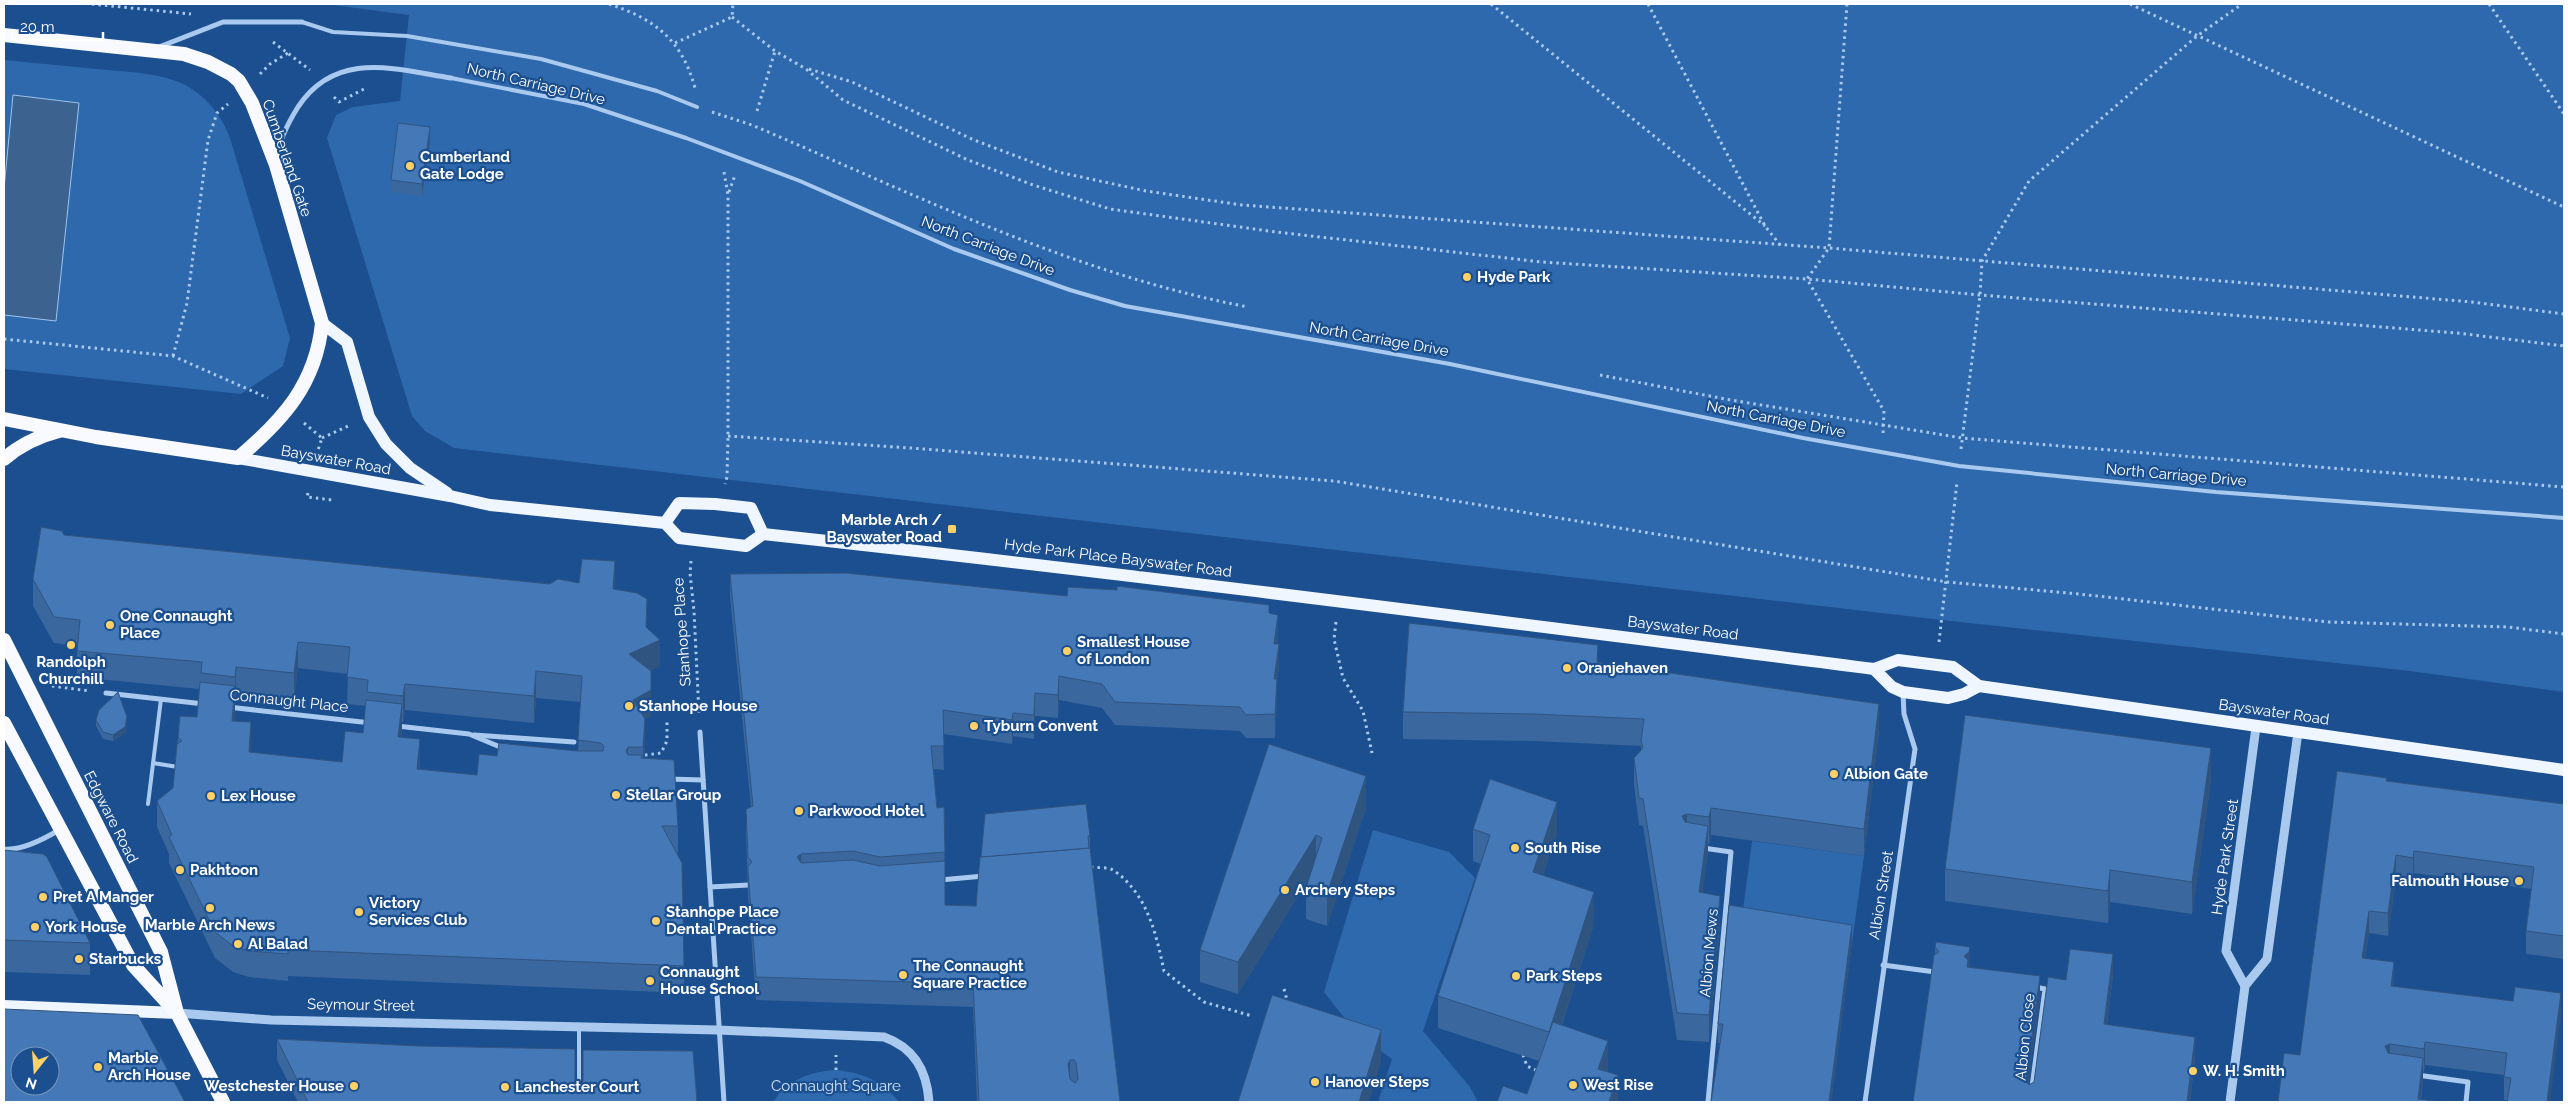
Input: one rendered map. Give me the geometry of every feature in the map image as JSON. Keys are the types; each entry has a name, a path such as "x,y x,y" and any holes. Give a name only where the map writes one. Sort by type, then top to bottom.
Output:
{"highway":[{"name":"Cumberland Gate","path":"4,35 184,54 208,62 239,81 260,120 276,165 322,323 320,341 311,369 300,393 272,429 238,458"},
{"name":"Bayswater Road","path":"4,419 238,458"},
{"path":"4,459 42,435 62,430"},
{"name":"Edgware Road","path":"4,640 161,952 177,1013 223,1102"},
{"name":"Edgware Road","path":"4,722 134,965 177,1013"}],"main road":[{"path":"322,323 347,342 369,417 386,444 410,468 450,496"},
{"name":"Bayswater Road","path":"238,458 450,496 490,505 665,523"},
{"path":"679,503 751,508 763,534 746,546 679,538 665,523 679,503"},
{"name":"Hyde Park Place Bayswater Road","path":"763,534 1488,620"},
{"name":"Bayswater Road","path":"1488,620 1874,669 1898,660 1953,666 1979,686 2564,770"},
{"path":"1874,669 1892,687 1903,692 1948,698 1964,694 1979,686"},
{"name":"Seymour Street","path":"4,1006 177,1013"}],"street":[{"path":"151,50 224,22 302,22"},
{"name":"North Carriage Drive","path":"276,165 283,134 305,96 337,73 362,66 451,78"},
{"name":"Connaught Place","path":"106,692 206,704"},
{"name":"Albion Street","path":"1865,1102 1915,749 1904,714 1903,692"},
{"name":"Connaught Place","path":"226,707 381,724"},
{"path":"391,725 469,734 574,742"},
{"name":"Hyde Park Street","path":"2245,986 2226,951 2256,727"},
{"path":"700,732 724,1102"},
{"path":"2230,1102 2245,986 2267,959 2298,732"},
{"path":"469,734 512,752"},
{"path":"659,778 703,780"},
{"path":"4,849 11,850 44,839 61,829"},
{"name":"Albion Mews","path":"1695,846 1731,852 1708,1102"},
{"path":"937,880 995,875"},
{"path":"710,887 748,885"},
{"path":"1883,965 1935,972"},
{"name":"Albion Close","path":"2026,986 2045,989 2030,1102"},
{"name":"Seymour Street","path":"177,1013 271,1020 718,1030"},
{"path":"718,1030 884,1037 894,1040 914,1055 925,1075 929,1102"},
{"path":"2409,1074 2468,1082 2466,1102"}],"lane":[{"name":"North Carriage Drive","path":"302,22 333,32 408,36 541,59 657,92 697,107"},
{"name":"North Carriage Drive","path":"451,78 584,104 695,141 800,180 954,249 1070,290 1125,306 1441,362 1959,466 2216,492 2564,518"},
{"path":"148,804 161,699"},
{"path":"153,763 178,767"},
{"path":"579,1027 579,1094"}],"path":[{"path":"92,4 198,15"},
{"path":"609,4 652,22 675,44 692,76 697,107"},
{"path":"732,17 733,4"},
{"path":"1491,4 1765,226"},
{"path":"1648,4 1765,226 1781,246"},
{"path":"1807,278 1829,248 1847,4"},
{"path":"2130,4 2564,207"},
{"path":"1939,642 1980,295 1982,261 2029,181 2197,36 2242,4"},
{"path":"2490,4 2564,114"},
{"path":"675,44 732,17"},
{"path":"732,17 775,51 806,68 852,82 974,140 1058,172 1146,191 1242,204 1781,246 1829,248 2472,302 2564,314"},
{"path":"271,35 272,40 310,70"},
{"path":"757,111 775,51"},
{"path":"270,64 288,53"},
{"path":"806,68 843,100 968,160 1033,185 1110,209 1276,232 1542,262 1807,278 1980,295 2447,332 2564,346"},
{"path":"332,96 339,102 360,91"},
{"name":"North Carriage Drive","path":"697,107 752,125 1048,250 1211,300 1250,308"},
{"path":"173,356 187,303 208,140 217,113"},
{"path":"717,169 725,172 728,195 727,477"},
{"path":"728,195 735,175"},
{"path":"1807,278 1884,410 1882,452"},
{"path":"4,339 173,356 273,399"},
{"name":"North Carriage Drive","path":"1590,373 1884,426 1962,438 2564,487"},
{"path":"316,454 322,438 348,426"},
{"path":"312,428 322,438"},
{"path":"728,436 911,448 1334,481 1947,582 2079,594 2328,622 2508,627 2564,634"},
{"path":"307,497 330,500"},
{"name":"Stanhope Place","path":"691,562 700,732"},
{"path":"1338,601 1334,639 1343,678 1363,711 1372,753"},
{"path":"26,684 106,692"},
{"path":"644,755 661,753 666,747 667,721"},
{"path":"1091,866 1112,869 1143,901 1158,942 1164,971 1204,1002 1252,1016"},
{"path":"1284,988 1289,1007"},
{"path":"1523,1055 1526,1066 1545,1075"}],"green space":[{"name":"Hyde Park","path":"325,4 2564,4 2564,692 2410,671 1942,620 454,448 425,431 412,416 327,138 336,115 353,107 400,101 409,15"},
{"path":"4,60 159,76 176,81 194,90 216,111 230,138 290,338 283,366 241,394 4,369"},
{"path":"1373,830 1449,852 1475,878 1423,1031 1470,1087 1478,1102 1378,1102 1392,1059 1357,1034 1324,992"},
{"path":"1752,841 1864,856 1852,943 1741,926"},
{"name":"Connaught Square","path":"836,1070 855,1073 872,1079 899,1102 773,1102 778,1094 792,1082 818,1072"}],"shaded area":[{"path":"13,95 79,103 56,321 4,315 4,189"}],"building":[{"name":"Cumberland Gate Lodge","path":"398,123 430,127 422,184 391,180"},
{"path":"41,527 62,531 64,535 550,584 558,579 579,583 582,559 615,561 613,589 637,593 647,599 646,627 660,640 629,654 651,671 651,690 633,700 645,719 643,747 628,747 626,751 628,755 642,755 641,758 674,760 678,826 662,826 682,863 684,966 288,950 288,954 249,951 233,946 215,932 169,837 172,835 157,801 173,788 177,744 182,741 178,737 180,716 197,717 200,682 235,686 232,721 251,722 249,752 342,762 345,731 363,733 366,700 402,704 398,737 420,739 417,769 477,775 479,754 497,756 499,743 577,751 603,751 604,746 601,743 578,740 582,676 536,671 534,696 405,684 403,696 367,692 368,680 347,677 350,647 298,642 294,673 236,667 235,677 201,673 202,662 77,651 80,620 54,617 33,579"},
{"path":"846,573 1067,596 1068,587 1117,590 1117,586 1269,605 1269,613 1278,615 1274,644 1279,644 1274,679 1277,679 1275,714 1246,715 1240,707 1115,702 1102,684 1059,676 1058,695 1035,693 1034,715 1013,713 1012,720 943,710 944,746 931,746 937,808 944,807 945,852 880,857 853,851 801,854 797,857 801,863 853,860 880,866 945,861 945,905 976,906 980,857 1090,848 1120,1102 979,1102 973,984 756,977 748,871 748,866 752,862 748,857 746,809 753,806 730,574","holes":["1070,1060 1074,1060 1078,1079 1075,1083 1070,1079 1068,1064"]},
{"path":"1409,623 1598,645 1597,662 1879,704 1864,829 1711,808 1709,817 1687,814 1682,816 1685,822 1708,826 1699,892 1720,896 1709,1015 1677,1013 1643,799 1639,798 1634,758 1643,748 1641,741 1644,719 1534,714 1403,712"},
{"path":"118,692 127,717 125,727 113,735 103,732 96,720 99,710"},
{"path":"1965,715 2211,748 2192,882 2110,870 2108,891 1945,869"},
{"path":"1269,744 1366,776 1327,894 1306,888 1322,838 1316,835 1238,962 1200,950"},
{"path":"2337,771 2387,778 2386,781 2564,804 2564,936 2526,931 2534,867 2414,851 2413,858 2396,855 2388,913 2369,911 2362,958 2394,962 2391,986 2513,1001 2515,987 2561,993 2547,1102 2507,1102 2511,1078 2504,1077 2507,1053 2425,1042 2424,1049 2390,1044 2385,1046 2388,1053 2423,1058 2418,1099 2443,1102 2278,1102 2284,1053 2300,1055"},
{"path":"1490,779 1557,802 1533,872 1594,892 1549,1032 1438,996 1490,835 1473,829"},
{"path":"1086,804 1090,836 1088,836 1089,848 981,857 985,814"},
{"path":"4,850 43,854 47,857 90,943 4,940"},
{"path":"1729,905 1852,925 1829,1102 1711,1102 1723,1024 1718,1024"},
{"path":"1936,942 1970,947 1969,952 1964,956 1968,960 1967,967 2040,976 2026,1081 2029,1085 2034,1082 2048,977 2066,980 2070,949 2113,954 2104,1024 2195,1037 2187,1102 1913,1102 1934,955 1939,952 1935,947"},
{"path":"1272,995 1381,1030 1359,1102 1238,1102"},
{"path":"4,1009 138,1015 185,1102 4,1102"},
{"path":"1553,1022 1608,1041 1598,1069 1618,1075 1609,1102 1497,1102 1503,1086 1527,1094"},
{"path":"277,1039 419,1046 575,1049 575,1081 579,1085 583,1081 583,1050 693,1051 697,1102 308,1102"}],"place":[{"name":"Cumberland Gate Lodge","path":"410,166"},
{"name":"Hyde Park","path":"1467,277"},
{"name":"Marble Arch / Bayswater Road","path":"952,529"},
{"name":"One Connaught Place","path":"110,625"},
{"name":"Randolph Churchill","path":"71,645"},
{"name":"Smallest House of London","path":"1067,651"},
{"name":"Oranjehaven","path":"1567,668"},
{"name":"Stanhope House","path":"629,706"},
{"name":"Tyburn Convent","path":"974,726"},
{"name":"Albion Gate","path":"1834,774"},
{"name":"Stellar Group","path":"616,795"},
{"name":"Lex House","path":"211,796"},
{"name":"Parkwood Hotel","path":"799,811"},
{"name":"South Rise","path":"1515,848"},
{"name":"Pakhtoon","path":"180,870"},
{"name":"Falmouth House","path":"2519,881"},
{"name":"Archery Steps","path":"1285,890"},
{"name":"Pret A Manger","path":"43,897"},
{"name":"Marble Arch News","path":"210,908"},
{"name":"Victory Services Club","path":"359,912"},
{"name":"Stanhope Place Dental Practice","path":"656,921"},
{"name":"York House","path":"35,927"},
{"name":"Al Balad","path":"238,944"},
{"name":"Starbucks","path":"79,959"},
{"name":"The Connaught Square Practice","path":"903,975"},
{"name":"Park Steps","path":"1516,976"},
{"name":"Connaught House School","path":"650,981"},
{"name":"Marble Arch House","path":"98,1067"},
{"name":"W. H. Smith","path":"2193,1071"},
{"name":"Hanover Steps","path":"1315,1082"},
{"name":"West Rise","path":"1573,1085"},
{"name":"Westchester House","path":"354,1086"},
{"name":"Lanchester Court","path":"505,1087"}]}
